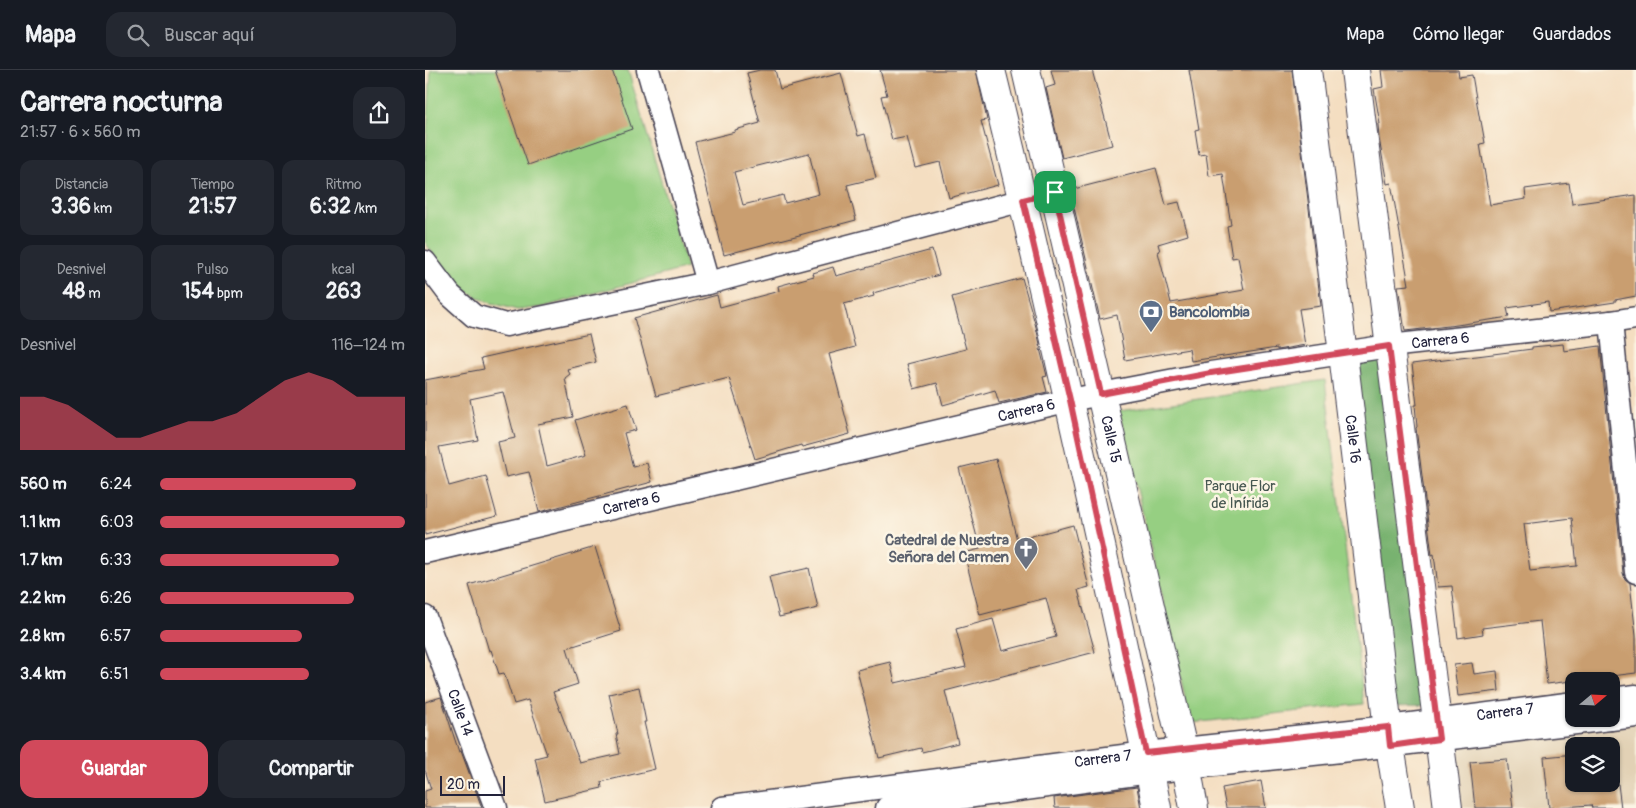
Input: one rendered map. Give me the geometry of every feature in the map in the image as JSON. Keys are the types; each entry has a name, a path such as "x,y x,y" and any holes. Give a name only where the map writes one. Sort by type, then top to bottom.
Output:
{"street":[{"path":"648,70 708,283"},
{"path":"991,70 1070,400 1157,808"},
{"name":"Calle 15","path":"1026,70 1185,758 1194,808"},
{"name":"Calle 16","path":"1307,70 1389,736 1400,808"},
{"path":"1355,70 1448,808"},
{"path":"425,262 449,295 474,316 506,325 708,283 1055,192"},
{"name":"Carrera 6","path":"425,552 1101,394 1211,373 1389,346 1636,318"},
{"path":"1611,322 1636,572"},
{"name":"Calle 14","path":"425,617 496,808"},
{"path":"1620,698 1636,696"},
{"name":"Carrera 7","path":"1438,730 1565,706"},
{"name":"Carrera 7","path":"1620,718 1636,716"},
{"name":"Carrera 7","path":"722,808 1438,730 1565,722"},
{"name":"Carrera 7","path":"887,808 1148,762"}],"shaded area":[{"path":"1636,722 1636,808 1458,808 1451,743 1583,728 1620,728 1620,724"}],"green space":[{"path":"431,70 628,70 687,268 543,307 517,310 488,302 466,291 437,260 425,242 425,165"},
{"path":"1387,349 1431,705 1389,706 1348,356"},
{"name":"Parque Flor de Inírida","path":"1325,380 1364,704 1191,723 1119,411"}],"building":[{"path":"495,70 612,70 632,129 528,165"},
{"path":"760,70 775,70 780,89 841,73 858,136 865,134 876,178 847,185 856,220 724,255 695,142 735,132 735,130 760,123 747,73","holes":["809,153 819,194 785,203 783,195 743,205 734,172"]},
{"path":"880,70 976,70 987,120 981,121 998,185 949,198 940,162 915,168 907,137 892,140 881,96 887,95"},
{"path":"1051,70 1092,70 1112,145 1062,158 1046,88 1055,85"},
{"path":"1189,70 1292,70 1321,306 1299,309 1305,345 1191,361 1189,349 1125,360 1117,315 1100,319 1070,190 1156,168 1166,205 1179,202 1188,235 1158,244 1160,251 1158,252 1171,303 1244,290 1238,257 1232,258 1227,226 1231,225 1223,174 1209,176 1206,154 1199,155 1195,130 1199,129"},
{"path":"1381,70 1458,70 1459,77 1472,75 1485,143 1480,144 1490,205 1526,199 1525,189 1569,183 1572,204 1636,195 1636,296 1615,300 1615,302 1549,312 1548,302 1507,308 1509,317 1405,331 1398,286 1409,285 1391,183 1387,184 1379,138 1378,124 1380,124 1374,89 1383,87"},
{"path":"932,250 939,275 873,293 874,296 844,304 855,347 829,354 850,434 802,447 801,445 755,459 729,378 656,396 634,318 717,295 720,307 779,291 778,286 814,276 813,273 833,267 836,276"},
{"path":"1022,278 1040,344 1047,376 1043,377 1047,392 999,403 995,390 943,405 937,383 914,389 907,364 966,349 952,297"},
{"path":"589,334 596,362 567,369 570,374 565,378 573,417 538,424 547,466 586,455 575,420 628,404 636,430 624,433 633,467 647,463 652,482 539,512 529,472 506,477 498,442 515,438 503,392 470,399 478,440 439,447 449,486 486,476 497,516 425,535 425,380 484,369 481,358"},
{"path":"1563,344 1564,351 1600,346 1623,573 1625,579 1630,583 1636,636 1636,673 1620,675 1620,672 1565,672 1565,682 1547,684 1540,621 1482,628 1483,634 1458,638 1452,586 1438,587 1434,554 1432,555 1416,428 1415,405 1417,405 1412,364 1532,349 1532,347","holes":["1572,518 1577,566 1530,571 1524,524"]},
{"path":"996,459 1017,540 1073,525 1089,587 1078,590 1095,652 945,691 958,743 922,752 921,748 879,758 857,670 890,662 895,683 966,667 956,629 993,619 1002,651 1056,637 1046,598 980,615 964,553 980,549 959,468"},
{"path":"595,547 621,631 567,648 578,684 553,692 580,763 620,754 616,734 618,734 609,694 639,687 646,722 644,722 655,769 601,782 602,788 545,801 535,758 547,755 528,700 514,704 504,673 499,674 491,650 489,651 469,585"},
{"path":"809,568 818,608 779,617 769,577"},
{"path":"1472,663 1474,674 1497,671 1499,691 1458,696 1454,665"},
{"path":"441,697 459,752 461,751 482,808 425,808 425,791 431,789 425,770 425,702"},
{"path":"1565,755 1565,792 1619,792 1621,808 1592,808 1591,805 1549,808 1544,757"},
{"path":"1507,759 1513,808 1475,808 1470,762"},
{"path":"1261,781 1266,808 1226,808 1222,788"},
{"path":"1137,787 1141,808 1055,808 1054,798"}],"place":[{"name":"Bancolombia","path":"1151,333"},
{"name":"Catedral de Nuestra Señora del Carmen","path":"1026,570"}],"route":[{"path":"1055,192 1101,394 1211,373 1389,346 1439,739 1390,746 1388,727 1146,753 1070,400 1023,200 1055,192"}]}
